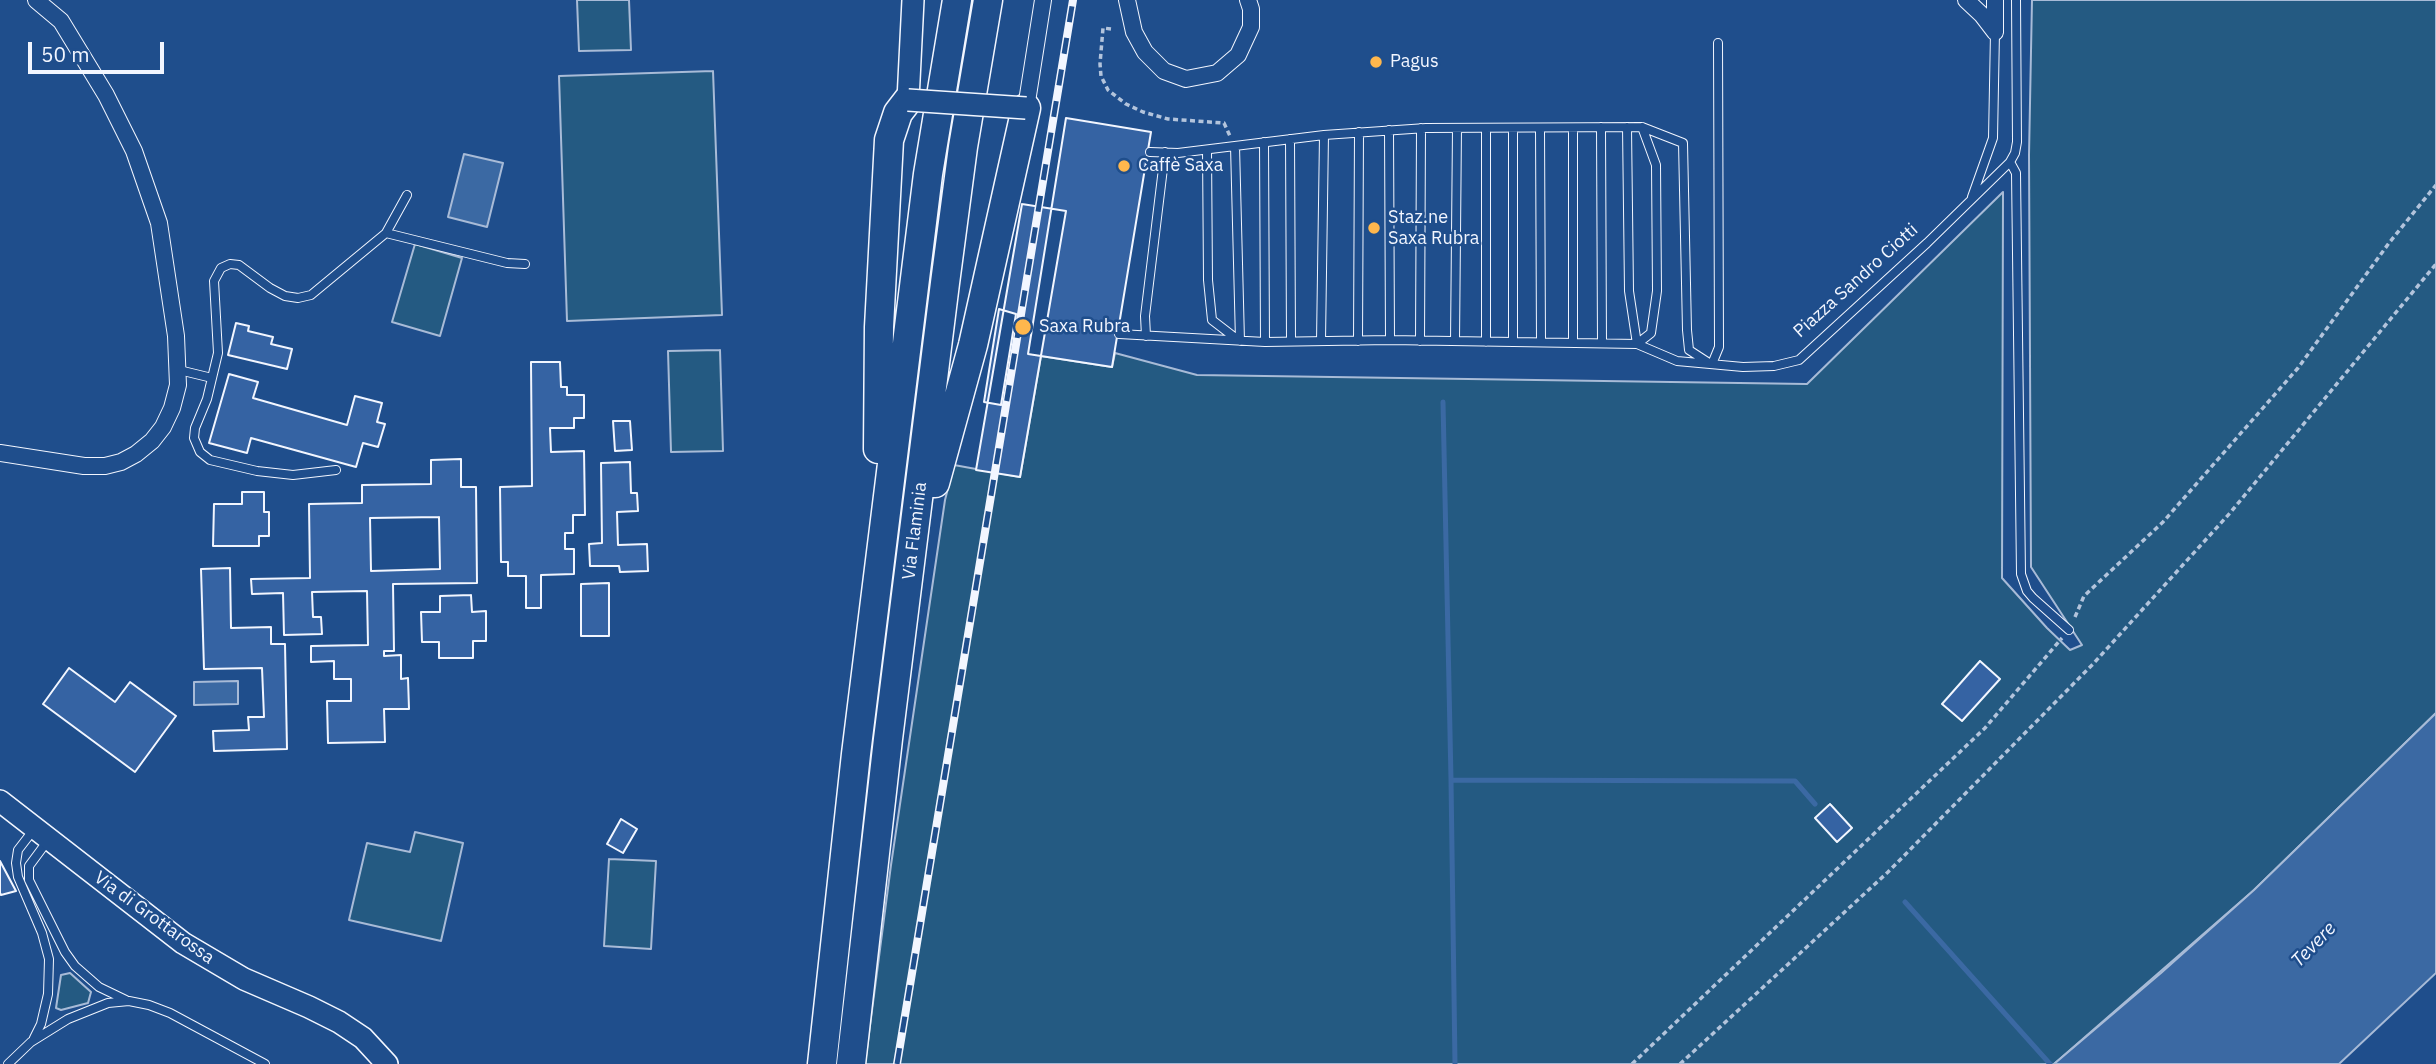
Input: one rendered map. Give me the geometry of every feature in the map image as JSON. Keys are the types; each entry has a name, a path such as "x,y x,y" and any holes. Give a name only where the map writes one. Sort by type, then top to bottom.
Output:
{"highway":[{"name":"Via Flaminia","path":"822,1064 881,548 928,173 957,0"},
{"name":"Via Flaminia","path":"851,1064 963,147 988,0"},
{"path":"881,548 879,327 888,163 893,127 908,100"},
{"path":"909,577 973,345 1026,108"}],"street":[{"path":"0,453 84,466 105,466 121,462 152,441 163,427 178,385 179,370 167,267 159,223 134,150 106,95 61,21 36,0"},
{"path":"912,0 908,100 1026,108 1042,0"},
{"path":"1127,0 1134,32 1152,62 1171,75 1193,79 1217,74 1238,55 1251,27 1248,0"},
{"path":"1966,0 1982,15 1994,32"},
{"name":"Piazza Sandro Ciotti","path":"1994,32 1995,0"},
{"name":"Via di Grottarossa","path":"0,801 183,943 244,979 340,1022 363,1038 387,1064"}],"lane":[{"path":"2017,0 2017,142 2010,162 2016,173 2020,565 2027,590 2069,630"},
{"name":"Piazza Sandro Ciotti","path":"1972,199 1993,138 1994,32"},
{"path":"1150,152 1207,150 1324,135 1421,128 1642,127 1683,143 1689,350 1712,364 1719,347 1718,43"},
{"path":"1601,127 1602,343"},
{"path":"1627,127 1629,291 1637,344"},
{"path":"1119,334 1265,342 1390,340 1637,344 1651,333 1657,291 1656,165 1642,127"},
{"path":"1420,341 1421,128"},
{"path":"1455,341 1457,128"},
{"path":"1486,128 1486,342"},
{"path":"1513,128 1513,342"},
{"path":"1540,128 1541,342"},
{"path":"1573,128 1573,343"},
{"path":"1389,131 1390,340"},
{"path":"1358,341 1359,132"},
{"path":"1321,341 1324,135"},
{"path":"1290,139 1291,341"},
{"path":"1264,142 1265,342"},
{"path":"1235,146 1240,341"},
{"path":"1207,150 1208,279 1212,320 1240,341"},
{"path":"1146,336 1145,316 1165,152"},
{"name":"Piazza Sandro Ciotti","path":"1637,344 1677,361 1774,366 1799,360 1927,243 2010,162"},
{"path":"336,470 284,475 227,466 203,456 196,446 195,428 207,399 218,353 214,281 221,268 230,264 239,265 278,293 302,298 315,292 386,233 407,195"},
{"path":"386,233 507,263 525,264"},
{"path":"179,370 212,378"},
{"path":"42,834 29,866 29,880 70,960 104,992 101,1003 96,1007"},
{"path":"8,1064 30,1042 41,1024 45,1005 49,976 47,950 39,924 18,877 16,863 18,850 42,834"},
{"path":"99,986 129,1001 170,1013 265,1064"},
{"path":"45,1005 46,1013 52,1020 60,1022 96,1007 129,1001"},
{"path":"30,1042 68,1019"}],"path":[{"path":"1111,29 1103,27 1100,64 1101,76 1108,90 1143,113 1168,119 1224,122 1235,146"},
{"path":"1632,1064 1985,728 2069,630 2084,596 2163,522 2298,368 2389,243 2436,185"},
{"path":"1680,1064 1888,872 2093,664 2230,513 2436,264"}],"shaded area":[{"path":"577,0 629,0 631,50 579,51"},
{"path":"2032,0 2436,0 2436,713 2254,890 2054,1064 865,1064 891,865 945,500 954,465 1020,477 1041,356 1112,367 1115,353 1197,375 1807,384 2003,192 2002,578 2070,650 2082,645 2031,567 2029,155"},
{"path":"713,71 722,315 567,321 559,76"},
{"path":"415,244 462,258 440,336 392,322"},
{"path":"720,350 723,451 671,452 668,351"},
{"path":"415,832 463,843 441,941 349,920 367,843 410,852"},
{"path":"609,859 656,861 651,949 604,946"},
{"path":"70,973 91,992 88,1003 61,1010 56,1008 61,975"}],"water":[{"path":"464,154 503,163 487,227 448,217"},
{"path":"238,681 238,704 194,705 194,682"},
{"name":"Tevere","path":"2436,713 2436,973 2339,1064 2054,1064 2254,890"}],"building":[{"path":"1066,118 1151,132 1112,367 1028,354"},
{"path":"1022,204 1066,211 1020,477 976,470"},
{"path":"999,309 1016,314 1001,405 984,402"},
{"path":"236,323 249,326 248,331 273,337 271,344 292,349 287,369 228,355"},
{"path":"531,362 560,362 561,387 567,387 567,395 584,395 584,418 574,418 574,428 550,428 551,452 584,451 585,515 573,515 573,533 565,533 565,549 574,549 574,574 541,575 541,608 526,608 526,576 508,576 508,562 501,562 500,487 532,486"},
{"path":"229,374 258,382 253,398 347,425 355,396 382,403 377,422 385,424 378,447 363,443 356,467 251,438 247,453 209,443"},
{"path":"613,421 630,421 632,450 615,451"},
{"path":"461,459 461,487 476,487 477,583 393,584 394,651 384,651 384,656 401,655 401,679 408,678 409,709 384,709 385,742 328,743 327,701 351,701 351,679 334,679 334,661 311,662 311,646 368,645 367,591 312,592 313,617 321,617 322,634 284,635 283,593 252,594 251,579 310,578 309,504 362,503 362,485 431,484 431,460","holes":["439,517 440,569 371,571 370,518"]},
{"path":"630,462 631,493 637,493 638,511 617,512 618,545 647,544 648,571 620,572 619,566 590,566 589,544 602,543 601,463"},
{"path":"242,492 264,492 264,512 269,512 269,536 259,536 259,546 213,546 214,504 242,504"},
{"path":"230,568 231,628 271,627 271,644 285,644 287,749 214,751 213,731 249,730 248,717 264,717 262,668 204,669 201,569"},
{"path":"609,583 609,636 581,636 581,584"},
{"path":"471,595 472,612 486,611 486,641 473,641 473,658 439,658 439,642 422,642 421,612 440,612 440,596"},
{"path":"1980,661 2000,679 1962,721 1942,704"},
{"path":"69,668 115,702 130,682 176,716 135,772 43,704"},
{"path":"1830,804 1852,828 1837,842 1815,818"},
{"path":"621,819 637,829 623,853 607,844"},
{"path":"0,861 16,891 1,895 0,893"}],"waterway":[{"path":"1443,402 1451,780 1795,781 1815,804"},
{"path":"1451,780 1455,1064"},
{"path":"1905,902 2050,1064"}],"railway":[{"path":"897,1064 1073,0"}],"place":[{"name":"Pagus","path":"1376,62"},
{"name":"Caffè Saxa","path":"1124,166"},
{"name":"Staz.ne Saxa Rubra","path":"1374,228"},
{"name":"Saxa Rubra","path":"1023,327"}]}
